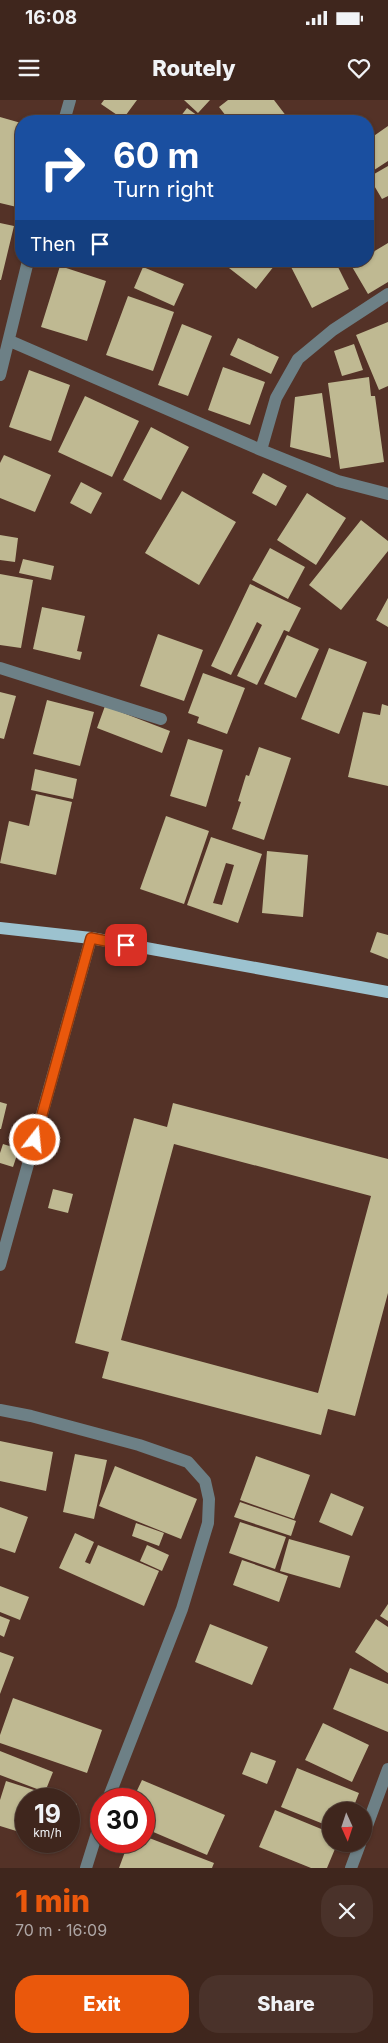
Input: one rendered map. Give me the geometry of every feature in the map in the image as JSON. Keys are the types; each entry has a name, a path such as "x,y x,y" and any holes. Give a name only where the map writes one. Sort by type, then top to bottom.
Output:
{"main road":[{"path":"0,928 91,938 388,992"}],"street":[{"path":"66,115 70,100"},
{"path":"0,375 10,341 27,267"},
{"path":"261,450 276,398 298,359 333,330 388,294"},
{"path":"10,341 261,450 338,481 388,494"},
{"path":"0,668 161,720"},
{"path":"0,1265 2,1250 91,938"},
{"path":"0,1410 32,1416 139,1445 188,1462 205,1480 209,1499 208,1523 188,1590 112,1788"},
{"path":"372,1812 388,1769"},
{"path":"351,1868 357,1852"},
{"path":"86,1868 91,1853"}],"building":[{"path":"104,100 137,100 126,115 117,115 101,104"},
{"path":"184,100 210,100 198,113"},
{"path":"228,100 274,100 285,115 225,115 219,107"},
{"path":"187,108 197,115 182,115"},
{"path":"0,117 15,121 15,207 0,203"},
{"path":"388,126 388,161 374,170 374,136"},
{"path":"388,166 388,196 382,199 374,185 374,174"},
{"path":"0,223 14,226 1,280 0,280"},
{"path":"388,243 388,282 368,294 352,267 374,267 374,251"},
{"path":"60,267 106,281 87,341 41,327"},
{"path":"143,267 184,284 174,306 134,288"},
{"path":"228,267 273,267 256,289"},
{"path":"291,267 338,267 349,289 312,308"},
{"path":"128,296 174,312 153,371 106,355"},
{"path":"388,322 388,386 379,390 356,335"},
{"path":"182,324 212,336 188,396 158,385"},
{"path":"238,338 279,357 271,374 230,355"},
{"path":"354,344 363,370 342,376 334,351"},
{"path":"223,367 265,382 250,425 208,410"},
{"path":"29,370 70,385 51,441 9,427"},
{"path":"369,377 371,396 375,396 384,462 340,469 328,383"},
{"path":"322,393 331,458 290,447 295,397"},
{"path":"85,396 139,421 112,477 58,452"},
{"path":"151,427 189,447 161,500 123,480"},
{"path":"4,455 51,475 35,512 0,498 0,463"},
{"path":"263,473 287,486 276,506 252,493"},
{"path":"81,482 102,493 91,514 70,503"},
{"path":"182,491 236,522 199,585 145,553"},
{"path":"307,493 346,518 316,565 277,540"},
{"path":"361,520 388,541 388,551 341,610 309,585"},
{"path":"0,535 18,538 15,562 0,560"},
{"path":"270,548 305,567 288,599 252,580"},
{"path":"23,559 54,566 51,580 19,573"},
{"path":"0,574 33,580 21,648 0,645"},
{"path":"250,584 301,608 289,632 284,630 257,685 237,676 262,625 257,622 231,675 211,666"},
{"path":"388,598 388,627 376,620"},
{"path":"42,607 85,616 77,651 82,652 80,660 33,649"},
{"path":"158,634 203,650 184,701 140,686"},
{"path":"287,635 319,649 296,698 264,684"},
{"path":"329,648 367,662 339,734 301,719"},
{"path":"203,673 245,688 227,734 197,723 199,717 188,713"},
{"path":"0,692 16,696 4,739 0,738"},
{"path":"47,700 94,712 80,766 33,754"},
{"path":"382,704 388,706 388,786 348,777 363,712 380,715"},
{"path":"105,706 170,731 162,753 97,728"},
{"path":"188,739 223,750 206,807 170,796"},
{"path":"259,747 291,758 264,840 232,829 241,802 238,801 246,775 249,776"},
{"path":"35,769 77,779 73,799 31,790"},
{"path":"36,794 72,802 56,875 0,863 9,821 29,826"},
{"path":"166,816 209,831 184,904 140,889"},
{"path":"211,837 262,854 238,923 187,905","holes":["226,863 234,865 222,905 213,903"]},
{"path":"267,851 308,855 303,917 262,913"},
{"path":"377,932 388,935 388,959 370,952"},
{"path":"0,1102 7,1104 1,1129 0,1129"},
{"path":"173,1103 388,1159 388,1293 355,1416 328,1409 321,1435 102,1378 109,1352 75,1343 134,1118 167,1127","holes":["174,1144 371,1196 318,1393 121,1340"]},
{"path":"3,1144 19,1149 13,1167 0,1163 0,1153"},
{"path":"53,1189 73,1194 68,1213 48,1208"},
{"path":"0,1441 53,1452 46,1491 0,1481"},
{"path":"75,1454 107,1460 94,1519 63,1512"},
{"path":"256,1456 310,1475 294,1519 240,1500"},
{"path":"115,1466 197,1499 181,1539 99,1506"},
{"path":"331,1493 364,1507 352,1536 319,1522"},
{"path":"240,1502 296,1521 291,1536 234,1517"},
{"path":"0,1507 28,1517 15,1553 0,1548"},
{"path":"240,1522 286,1537 275,1569 229,1553"},
{"path":"136,1523 164,1533 159,1546 132,1536"},
{"path":"75,1533 94,1542 85,1562 90,1564 98,1545 159,1571 144,1606 59,1568"},
{"path":"289,1539 350,1556 340,1588 280,1571"},
{"path":"147,1545 169,1555 162,1571 140,1561"},
{"path":"242,1560 288,1576 279,1602 233,1585"},
{"path":"0,1586 29,1597 20,1620 0,1612"},
{"path":"388,1604 388,1621 380,1616"},
{"path":"0,1616 10,1620 4,1637 0,1635"},
{"path":"376,1619 388,1627 388,1673 355,1652"},
{"path":"210,1624 268,1647 252,1685 195,1662"},
{"path":"0,1652 14,1657 0,1694"},
{"path":"350,1668 388,1684 388,1732 333,1709"},
{"path":"13,1698 102,1730 87,1773 0,1743 0,1735"},
{"path":"323,1723 369,1745 352,1782 305,1760"},
{"path":"0,1751 53,1772 47,1788 34,1788 0,1775"},
{"path":"251,1752 276,1761 267,1784 242,1774"},
{"path":"297,1768 359,1793 356,1802 322,1802 322,1823 281,1807"},
{"path":"142,1780 225,1815 207,1855 155,1833 155,1788 138,1788"},
{"path":"6,1781 28,1788 15,1788 15,1831 0,1826 0,1800"},
{"path":"275,1810 322,1829 322,1852 334,1852 327,1868 311,1868 259,1847"},
{"path":"155,1840 214,1863 212,1868 119,1868 125,1853 155,1853"}],"route":[{"path":"35,1140 91,938 126,945"}]}
